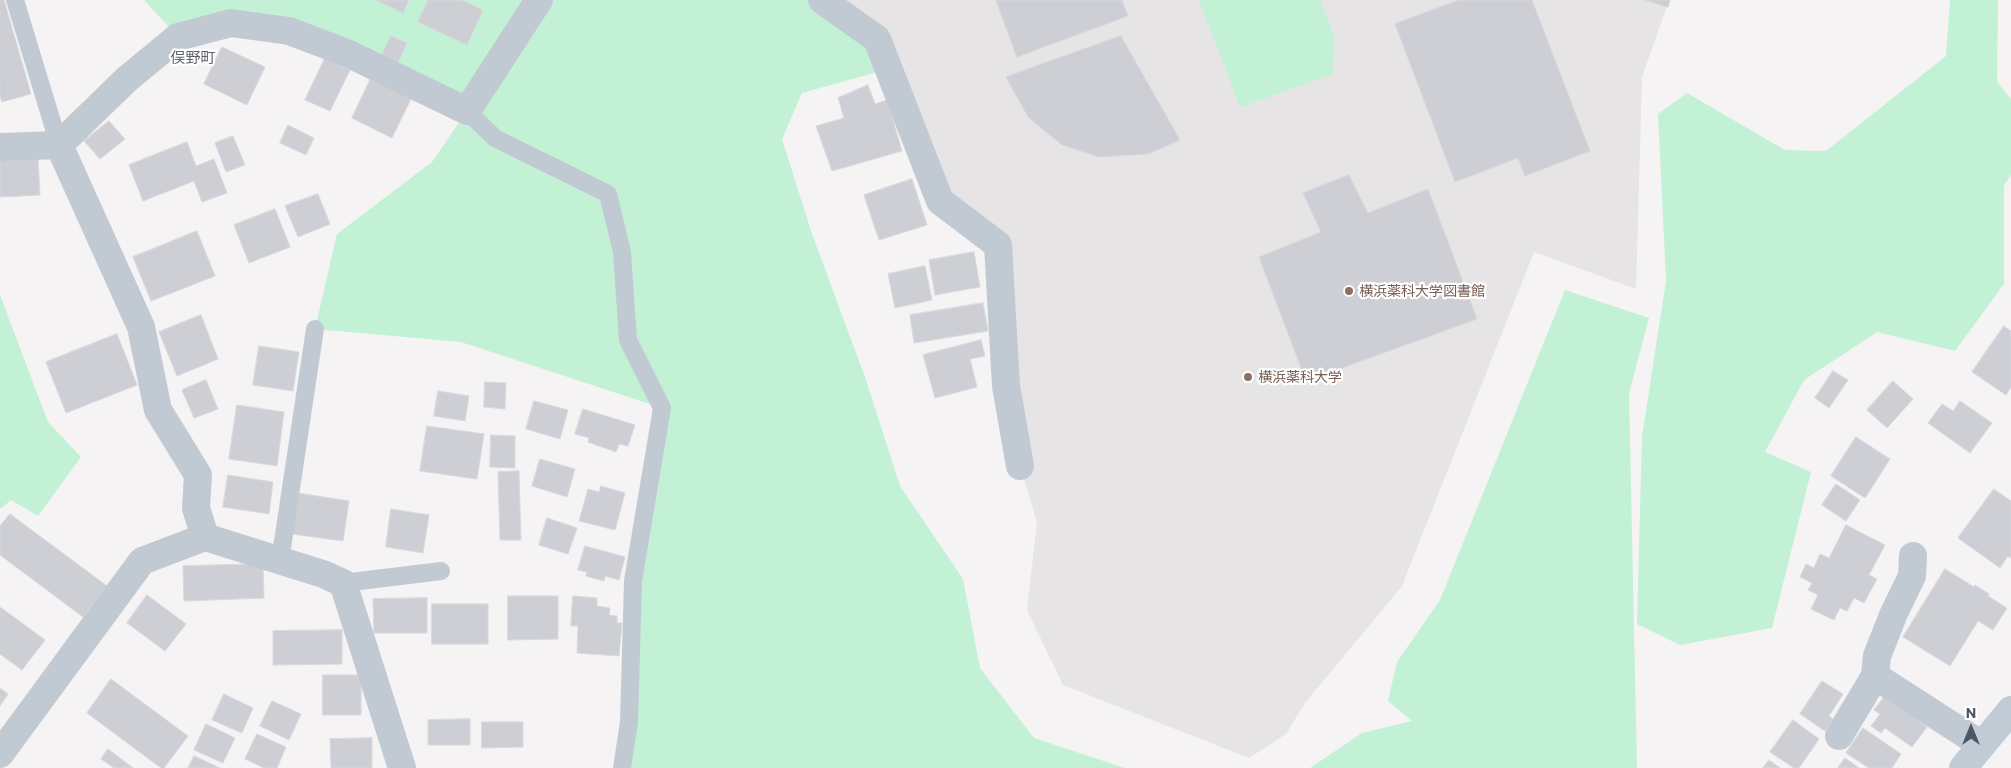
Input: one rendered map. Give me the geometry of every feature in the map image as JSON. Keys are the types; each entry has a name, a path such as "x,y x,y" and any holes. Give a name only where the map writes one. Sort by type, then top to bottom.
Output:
{"main road":[{"path":"1963,768 2011,710"}],"street":[{"path":"0,147 59,145 127,80 178,37 231,23 289,31 297,34 347,53 467,112 539,0"},
{"path":"822,0 877,39 940,200 998,245 1006,386 1020,466"},
{"path":"59,145 141,327 158,410 198,475 196,508 205,537"},
{"path":"0,754 142,561 205,537 323,574 343,583 402,768"},
{"path":"1839,736 1875,676 1878,656 1894,613 1912,576 1913,556"},
{"path":"1875,676 1982,745"}],"lane":[{"path":"15,0 59,145"},
{"path":"467,112 494,138 608,194 622,252 628,340 662,408 633,581 629,722 622,768"},
{"path":"280,561 315,328"},
{"path":"343,583 441,571"}],"shaded area":[{"name":"横浜薬科大学","path":"823,0 1669,0 1642,77 1636,289 1534,252 1402,586 1305,703 1286,734 1249,758 1063,685 1027,610 1037,522 1020,466 998,245 940,201 877,39"}],"green space":[{"path":"144,0 822,0 888,69 802,93 782,139 812,234 865,377 900,486 963,579 980,668 1034,738 1125,768 619,768 633,581 662,408 461,342 315,329 337,234 432,162 467,111 289,31 178,37"},
{"path":"1199,0 1320,0 1334,36 1333,74 1240,107"},
{"path":"1950,0 1998,0 1997,82 2011,99 2011,175 2004,185 2004,284 1955,351 1877,332 1804,380 1765,452 1811,472 1772,628 1680,645 1637,624 1642,437 1666,281 1658,114 1687,93 1785,150 1826,151 1946,56"},
{"path":"1565,290 1649,318 1629,393 1637,768 1310,768 1362,733 1412,721 1388,701 1397,662 1440,600"},
{"path":"0,295 48,422 81,457 38,516 11,500 0,509"}],"building":[{"path":"0,0 4,0 31,94 2,102 0,96"},
{"path":"376,0 409,0 403,13"},
{"path":"428,0 462,0 483,10 467,45 418,22"},
{"path":"996,0 1122,0 1128,16 1017,57"},
{"path":"1459,0 1532,0 1590,151 1525,176 1518,158 1455,182 1395,24"},
{"path":"1645,0 1670,0 1668,7"},
{"path":"391,36 407,43 396,67 380,59"},
{"path":"1121,36 1180,140 1148,154 1099,157 1062,145 1028,117 1006,77"},
{"path":"222,47 265,67 247,105 204,84"},
{"path":"325,58 350,70 330,111 305,100"},
{"path":"371,78 412,97 392,138 352,118"},
{"path":"868,85 875,104 887,100 902,151 832,171 816,126 844,118 838,98"},
{"path":"109,121 125,139 100,159 84,141"},
{"path":"288,125 314,138 306,155 280,143"},
{"path":"233,136 245,165 226,172 215,143"},
{"path":"187,142 196,166 214,159 227,193 202,202 194,181 143,201 129,165"},
{"path":"38,158 40,195 0,197 0,161"},
{"path":"1349,175 1368,213 1428,189 1477,319 1306,381 1259,257 1321,232 1303,193"},
{"path":"912,179 927,225 879,240 864,195"},
{"path":"318,194 330,224 298,237 285,206"},
{"path":"275,209 290,247 249,263 234,225"},
{"path":"197,231 215,276 151,301 133,257"},
{"path":"974,252 980,287 935,295 929,260"},
{"path":"925,266 932,300 895,308 888,274"},
{"path":"983,303 988,331 914,343 910,315"},
{"path":"201,315 218,359 177,376 159,332"},
{"path":"2004,326 2011,331 2011,387 2006,395 1972,372"},
{"path":"117,334 137,385 66,413 46,362"},
{"path":"981,340 985,356 970,359 977,387 935,398 923,355"},
{"path":"259,346 299,352 293,391 253,385"},
{"path":"1833,371 1848,380 1829,408 1815,398"},
{"path":"206,380 218,409 194,418 182,390"},
{"path":"1893,381 1913,399 1887,428 1867,410"},
{"path":"485,382 506,383 505,409 484,407"},
{"path":"438,391 469,396 465,421 434,416"},
{"path":"534,401 568,410 560,439 526,429"},
{"path":"1960,401 1992,423 1970,453 1928,423 1942,404 1953,411"},
{"path":"237,405 284,412 277,466 229,459"},
{"path":"583,409 635,425 628,446 619,444 616,452 588,442 589,438 575,434"},
{"path":"427,426 484,434 477,479 420,471"},
{"path":"491,435 515,436 515,468 490,467"},
{"path":"1856,437 1890,459 1865,498 1831,476"},
{"path":"540,459 575,469 567,497 532,486"},
{"path":"519,471 521,540 500,540 498,472"},
{"path":"228,475 273,482 269,514 223,507"},
{"path":"1836,484 1860,500 1846,521 1822,505"},
{"path":"601,486 625,493 615,530 579,521 588,489 599,492"},
{"path":"1994,489 2011,501 2011,558 2008,556 2000,568 1958,538"},
{"path":"298,493 349,501 343,541 292,534"},
{"path":"391,509 429,515 423,553 386,547"},
{"path":"10,514 107,586 83,617 0,555 0,526"},
{"path":"547,518 577,528 568,554 539,545"},
{"path":"1846,525 1885,545 1869,575 1877,579 1864,603 1854,598 1847,611 1840,608 1834,620 1811,609 1818,595 1808,590 1812,583 1800,577 1806,564 1814,568 1820,554 1829,558"},
{"path":"585,546 625,557 619,580 605,576 604,581 586,576 587,572 578,570"},
{"path":"263,564 264,598 184,601 183,566"},
{"path":"1945,569 1974,587 1975,585 2007,608 1993,630 1978,621 1950,666 1903,637"},
{"path":"147,595 186,624 165,651 127,623"},
{"path":"508,596 558,596 558,639 508,640"},
{"path":"573,596 597,598 597,606 610,608 609,615 617,616 617,623 622,623 619,656 577,653 578,626 571,626"},
{"path":"427,598 427,633 374,633 373,599"},
{"path":"432,604 488,604 488,644 432,644"},
{"path":"0,607 45,640 22,670 0,654"},
{"path":"342,630 342,664 273,665 273,631"},
{"path":"323,675 361,675 361,715 323,715"},
{"path":"111,679 188,736 164,768 161,768 87,713"},
{"path":"1822,681 1843,694 1829,716 1833,719 1825,731 1800,714"},
{"path":"0,688 8,694 0,706"},
{"path":"224,694 253,708 242,733 212,720"},
{"path":"1885,696 1927,727 1912,747 1885,728 1881,733 1871,726 1880,714 1874,710"},
{"path":"272,701 301,714 289,740 260,726"},
{"path":"470,719 470,745 428,745 428,720"},
{"path":"1793,720 1819,739 1799,768 1794,768 1770,752"},
{"path":"482,722 523,722 523,747 482,748"},
{"path":"206,724 235,738 223,763 194,750"},
{"path":"1863,728 1901,754 1892,768 1869,768 1846,753"},
{"path":"257,734 286,747 277,768 264,768 245,759"},
{"path":"372,738 372,768 331,768 330,739"},
{"path":"108,749 133,768 114,768 101,759"},
{"path":"194,756 220,768 188,768"},
{"path":"1845,758 1859,768 1838,768"},
{"path":"1769,760 1780,768 1763,768"}],"place":[{"name":"横浜薬科大学図書館","path":"1349,291"},
{"name":"横浜薬科大学","path":"1248,377"}],"district":[{"name":"俣野町","path":"193,58"}]}
